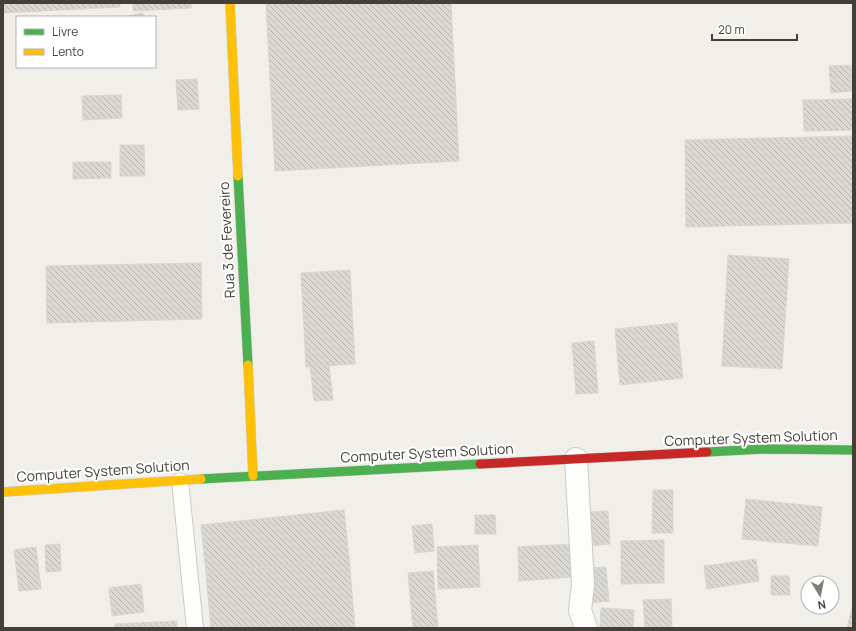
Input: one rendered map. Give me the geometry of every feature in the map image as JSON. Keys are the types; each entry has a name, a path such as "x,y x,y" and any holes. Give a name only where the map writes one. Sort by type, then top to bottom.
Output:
{"street":[{"name":"Rua 3 de Fevereiro","path":"230,3 253,476"},
{"name":"Computer System Solution","path":"3,492 180,480 765,449 853,450"},
{"path":"576,459 582,584 580,610 586,628"}],"lane":[{"path":"180,480 195,628"}],"building":[{"path":"3,3 120,3 120,7 3,13"},
{"path":"133,3 191,3 191,8 133,11"},
{"path":"266,3 451,3 459,161 275,171"},
{"path":"143,13 144,16 127,16"},
{"path":"851,65 852,91 831,93 829,66"},
{"path":"197,79 199,109 178,110 176,80"},
{"path":"121,95 122,118 83,120 82,96"},
{"path":"853,99 853,130 804,131 803,100"},
{"path":"853,136 853,223 686,227 685,140"},
{"path":"120,145 144,145 145,176 120,176"},
{"path":"73,162 111,162 111,178 73,179"},
{"path":"728,255 789,259 782,369 722,366"},
{"path":"201,263 202,319 47,323 46,266"},
{"path":"350,270 355,364 306,367 301,273"},
{"path":"677,323 683,378 620,385 615,329"},
{"path":"594,341 598,393 576,394 572,343"},
{"path":"329,365 333,400 314,401 310,366"},
{"path":"653,490 673,490 673,533 652,533"},
{"path":"746,499 822,507 818,546 742,539"},
{"path":"344,510 349,558 206,574 201,525"},
{"path":"608,511 610,544 589,546 586,512"},
{"path":"475,515 495,515 496,534 475,534"},
{"path":"432,524 434,551 415,553 412,526"},
{"path":"664,540 664,583 621,584 621,541"},
{"path":"60,544 61,571 46,572 45,545"},
{"path":"572,544 574,577 519,581 518,547"},
{"path":"478,545 480,587 438,589 437,547"},
{"path":"36,547 41,589 19,591 14,550"},
{"path":"349,558 355,628 271,628 265,567"},
{"path":"756,559 759,581 707,589 704,566"},
{"path":"265,567 271,628 211,628 206,574"},
{"path":"606,567 609,601 589,603 587,568"},
{"path":"433,571 438,628 413,628 408,573"},
{"path":"771,576 789,576 790,595 771,595"},
{"path":"141,584 144,612 112,616 109,588"},
{"path":"671,599 672,627 645,628 643,600"},
{"path":"853,604 853,628 847,628"},
{"path":"601,608 634,610 633,628 600,628"},
{"path":"177,621 177,628 115,628 115,624"}],"traffic: fast":[{"path":"238,176 248,365"},
{"path":"707,452 765,449 853,450"},
{"path":"201,479 480,464"}],"traffic: slow":[{"path":"230,3 238,176"},
{"path":"248,365 253,476"},
{"path":"3,492 201,479"}],"traffic: jam":[{"path":"480,464 707,452"}]}
